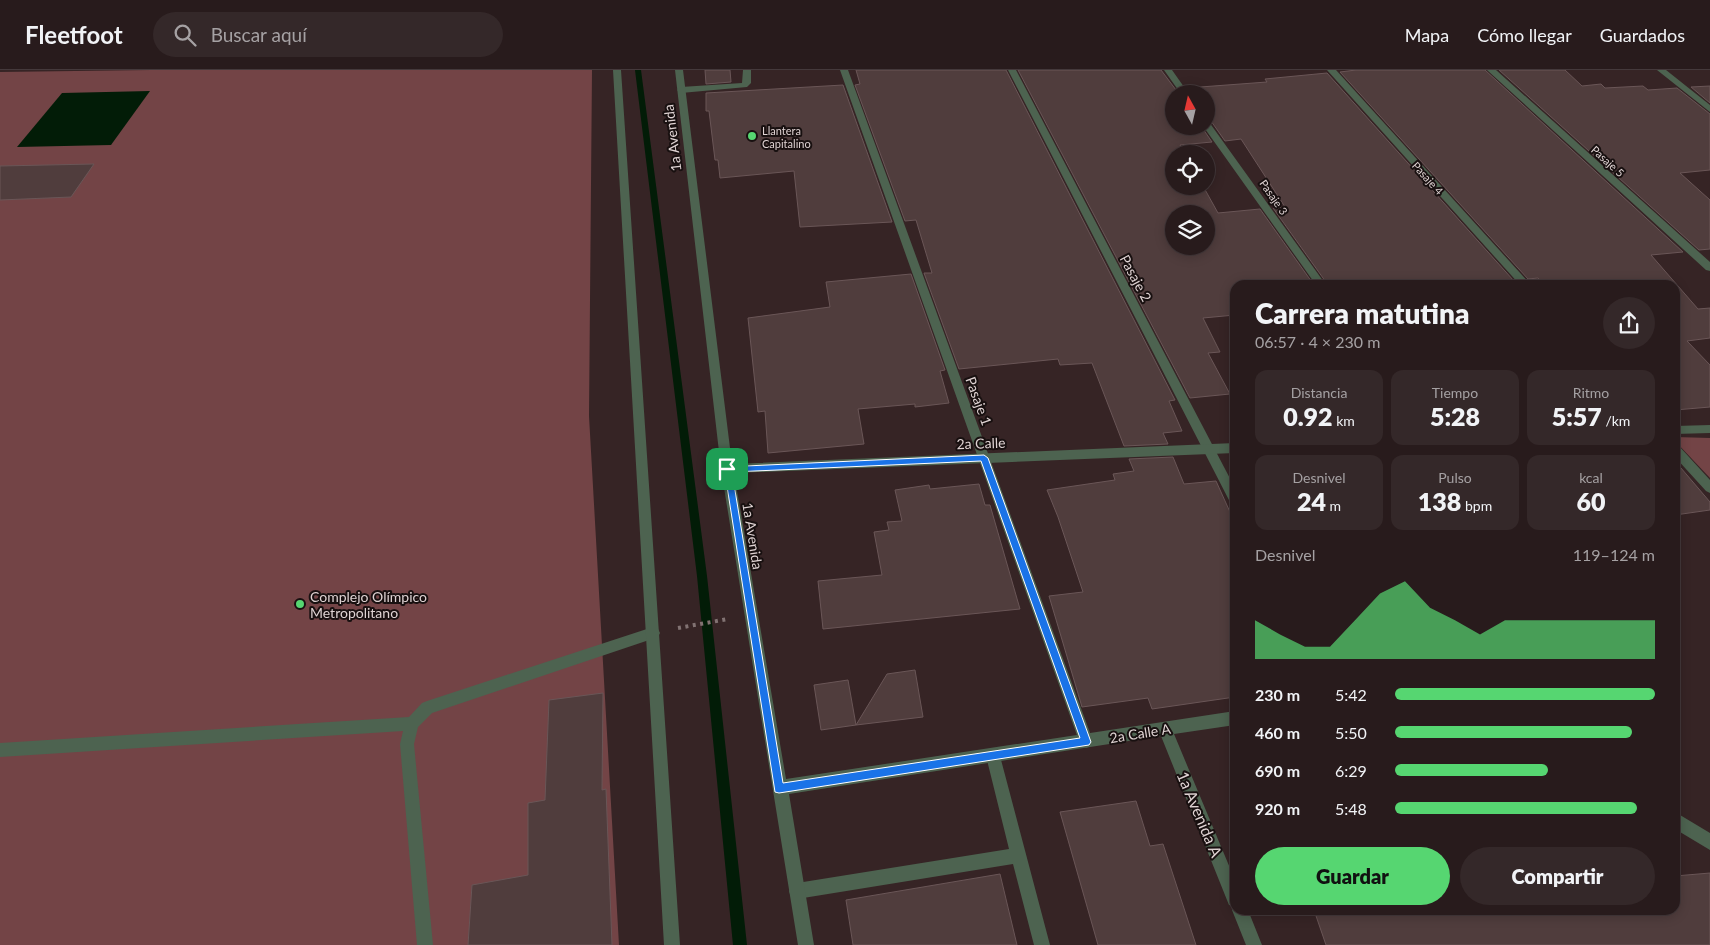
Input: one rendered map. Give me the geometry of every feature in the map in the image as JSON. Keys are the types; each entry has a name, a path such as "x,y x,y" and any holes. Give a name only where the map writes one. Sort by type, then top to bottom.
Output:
{"street":[{"path":"617,70 672,945"},
{"name":"1a Avenida","path":"679,70 727,469 806,945"},
{"path":"681,90 744,86 747,83 747,70"},
{"name":"Pasaje 1","path":"844,70 1086,742"},
{"name":"Pasaje 2","path":"1012,70 1230,490"},
{"path":"1168,70 1179,85"},
{"name":"Pasaje 4","path":"1331,70 1521,280"},
{"name":"Pasaje 5","path":"1491,70 1710,268"},
{"path":"1661,70 1710,108"},
{"name":"Pasaje 3","path":"1214,135 1316,280"},
{"path":"1680,430 1710,429"},
{"name":"2a Calle","path":"727,469 1230,448"},
{"path":"1680,455 1710,488"},
{"path":"425,945 408,744 412,724 428,708 652,633"},
{"name":"2a Calle A","path":"779,788 1230,719"},
{"path":"0,750 412,724"},
{"name":"1a Avenida A","path":"1165,729 1230,887"},
{"path":"993,756 1042,945"},
{"path":"1680,823 1710,842"},
{"path":"797,891 1019,855"},
{"path":"1242,915 1254,945"}],"path":[{"path":"677,628 734,618"}],"shaded area":[{"name":"Complejo Olímpico Metropolitano","path":"592,70 589,416 619,945 0,945 0,72"},
{"path":"150,91 111,145 17,147 62,93"},
{"path":"1680,437 1710,438 1710,478 1680,446"}],"building":[{"path":"705,70 730,70 731,82 706,84"},
{"path":"856,70 1006,70 1175,400 1169,401 1182,431 1163,433 1168,444 1124,446 1092,363 1060,365 1058,359 959,369 924,273 932,273 916,220 905,221 855,85 860,84"},
{"path":"1018,70 1161,70 1172,85 1165,85 1165,135 1207,135 1212,142 1165,145 1165,195 1208,195 1214,205 1165,205 1165,255 1215,255 1215,208 1218,213 1260,209 1310,280 1230,280 1230,315 1203,318 1220,352 1208,353 1230,394 1190,398"},
{"path":"1356,70 1485,70 1683,252 1651,255 1673,280 1528,279 1340,72"},
{"path":"1499,70 1565,70 1582,86 1601,84 1605,88 1643,86 1648,90 1677,88 1710,114 1710,170 1680,173 1710,200 1710,249 1699,250"},
{"path":"1327,73 1513,280 1324,280 1273,208 1285,207 1241,139 1225,141 1215,127 1215,86 1267,82 1265,79"},
{"path":"843,85 892,222 800,227 794,171 720,178 718,160 715,160 709,111 706,111 706,93"},
{"path":"1710,86 1710,103 1691,87"},
{"path":"94,164 71,197 0,200 0,166"},
{"path":"911,274 945,370 940,371 949,403 915,407 915,404 858,409 864,444 768,453 765,411 758,412 748,318 830,307 826,282"},
{"path":"1680,288 1698,309 1710,308 1710,338 1687,341 1710,365 1710,407 1680,410"},
{"path":"1173,457 1184,484 1216,481 1230,512 1230,698 1152,709 1148,698 1082,707 1049,596 1083,592 1047,490 1115,480 1113,474 1134,471 1129,459"},
{"path":"1680,467 1710,502 1710,510 1680,514"},
{"path":"979,484 985,505 990,505 1020,609 823,629 818,581 882,575 874,532 889,530 887,522 902,521 895,490 929,485 930,489"},
{"path":"915,670 923,717 856,725 887,674"},
{"path":"848,680 856,725 821,730 814,685"},
{"path":"603,693 602,790 606,789 612,945 468,945 472,885 528,875 528,803 545,800 549,700"},
{"path":"1136,801 1150,846 1163,844 1196,945 1098,945 1060,812"},
{"path":"1710,873 1710,945 1326,945 1316,915 1680,915 1680,876"},
{"path":"1000,874 1017,945 853,945 846,900"}],"waterway":[{"path":"638,70 702,576 740,945"}],"place":[{"name":"Llantera Capitalino","path":"752,136"},
{"name":"Complejo Olímpico Metropolitano","path":"300,604"}],"route":[{"path":"984,458 1086,742 779,788 727,469 984,458"}]}
